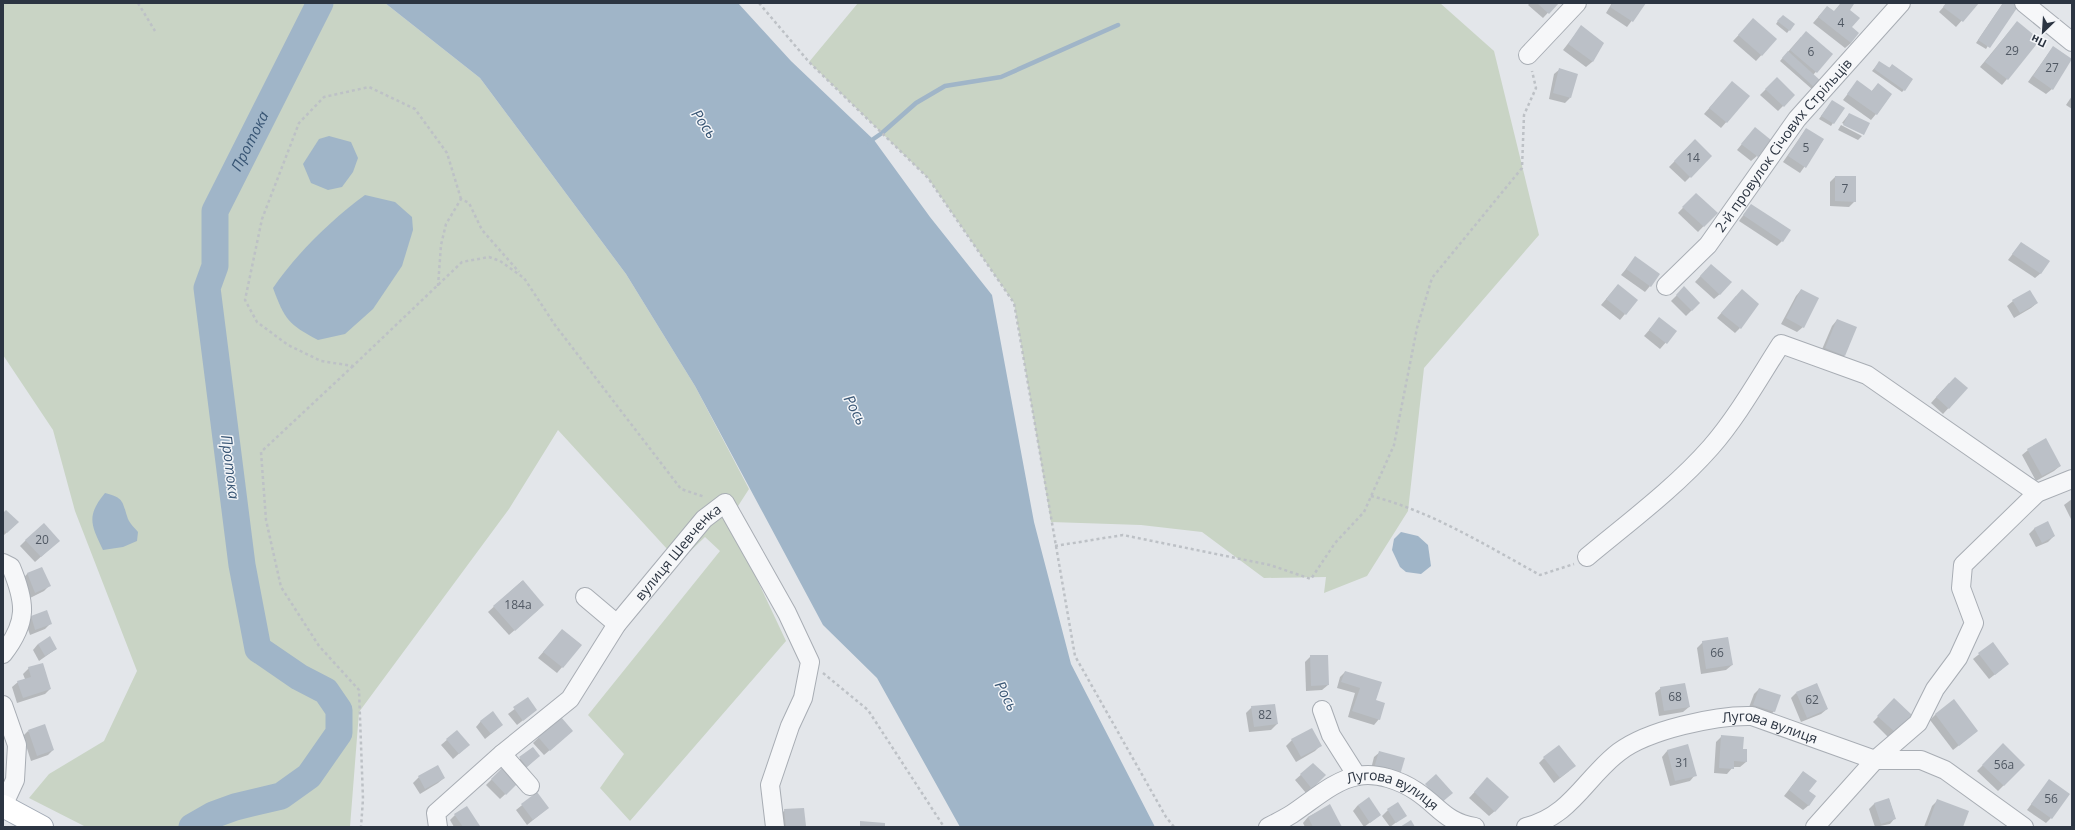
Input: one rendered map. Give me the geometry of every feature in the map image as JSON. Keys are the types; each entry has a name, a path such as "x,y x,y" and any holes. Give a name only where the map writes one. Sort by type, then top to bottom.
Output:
{"main road":[{"path":"3,806 42,827"}],"street":[{"path":"1528,55 1577,3"},
{"name":"2-й провулок Січових Стрільців","path":"1666,286 1708,245 1797,119 1901,3"},
{"path":"2024,3 2072,42"},
{"path":"1587,558 1639,514 1711,447 1736,414 1781,344 1867,375 2037,493"},
{"path":"1815,827 1875,760 1918,723 1935,689 1958,658 1974,623 1961,588 1963,565 2037,493 2072,479"},
{"name":"вулиця Шевченка","path":"438,827 436,813 502,754 570,699 617,624 704,519 725,503 788,613 810,662"},
{"path":"3,562 11,567 21,590 23,604 17,635 3,654"},
{"path":"585,597 617,624"},
{"path":"775,827 770,785 790,726 803,698 810,662"},
{"path":"3,705 17,745 15,780 3,806"},
{"path":"1322,710 1331,734 1357,776"},
{"name":"Лугова вулиця","path":"1526,827 1547,820 1568,806 1619,753 1641,738 1672,728 1738,716 1752,716 1875,760 1921,760 1945,770 2024,827"},
{"path":"502,754 530,786"},
{"name":"Лугова вулиця","path":"1268,827 1291,815 1338,784 1357,776 1372,775 1395,781 1416,791 1454,822 1471,827"}],"path":[{"path":"138,3 155,31"},
{"path":"759,3 809,62 928,178 1014,303 1075,656 1166,817 1174,827"},
{"path":"1055,546 1123,535 1270,565 1311,579 1335,543 1364,512 1394,445 1417,328 1432,278 1522,168 1524,115 1536,88 1528,55"},
{"path":"353,366 321,361 288,345 257,322 245,300 262,219 299,123 324,97 369,87 415,109 447,153 461,199 469,203 482,230 524,278 555,325 681,489 725,503"},
{"path":"438,286 442,245 446,224 461,199"},
{"path":"361,827 363,799 359,690 319,646 281,587 266,520 261,452 462,262 489,256 500,261 524,278"},
{"path":"1371,496 1396,502 1540,575 1564,568 1587,558"},
{"path":"810,662 868,710 944,827"}],"green space":[{"path":"3,3 385,3 480,78 626,274 695,386 749,489 729,520 786,641 630,821 600,788 624,754 588,715 720,551 705,537 679,562 558,430 509,509 359,712 350,827 86,827 29,798 49,774 104,741 137,671 75,511 53,430 3,355"},
{"path":"858,3 1440,3 1494,51 1539,235 1424,368 1408,511 1367,576 1324,593 1326,577 1264,578 1202,532 1141,525 1051,522 1014,303 928,178 809,62"}],"water":[{"name":"Рось","path":"385,3 738,3 791,61 874,140 930,217 992,295 1034,522 1071,664 1155,827 960,827 877,678 823,625 695,386 626,274 480,78"},
{"path":"329,136 351,142 358,158 353,172 342,187 328,190 311,183 303,164 319,139"},
{"path":"365,195 395,202 412,217 413,230 402,266 373,309 345,334 318,340 300,330 289,320 281,307 273,288 282,275 315,238 327,226"},
{"path":"105,493 116,497 122,502 129,521 138,532 137,541 123,547 103,550 92,521 95,508"},
{"path":"1401,532 1418,536 1428,545 1431,566 1421,574 1406,572 1400,567 1392,550 1394,539"}],"building":[{"path":"1537,3 1559,3 1549,14"},
{"path":"1613,3 1646,3 1633,22 1610,7"},
{"path":"1841,3 1854,4 1850,10 1860,18 1852,27 1859,33 1851,43 1818,17 1827,6 1834,11"},
{"path":"1946,3 1979,3 1963,22 1943,7"},
{"path":"2003,3 2016,3 2019,5 1990,48 1978,40"},
{"path":"1783,15 1795,24 1790,31 1777,21"},
{"path":"1753,18 1777,39 1762,56 1738,35"},
{"path":"2017,21 2040,40 2008,80 1985,62"},
{"path":"1581,25 1604,43 1593,62 1568,44"},
{"path":"1806,31 1833,54 1817,73 1790,50"},
{"path":"2053,46 2072,59 2053,90 2033,76"},
{"path":"1788,51 1822,82 1816,89 1782,58"},
{"path":"1879,61 1890,68 1892,64 1913,79 1905,91 1874,69"},
{"path":"1559,68 1578,74 1571,98 1553,93"},
{"path":"1777,77 1795,95 1784,107 1765,89"},
{"path":"1857,80 1872,91 1878,83 1892,94 1877,115 1847,94"},
{"path":"1732,81 1750,96 1727,123 1709,108"},
{"path":"1832,100 1845,108 1834,124 1821,116"},
{"path":"1849,113 1870,123 1864,135 1843,125"},
{"path":"1755,127 1771,140 1758,157 1741,144"},
{"path":"1806,128 1824,139 1806,168 1788,156"},
{"path":"1695,139 1712,156 1691,178 1674,161"},
{"path":"1835,176 1856,176 1856,202 1835,201"},
{"path":"1696,193 1718,213 1704,227 1682,207"},
{"path":"1751,204 1791,230 1783,242 1743,215"},
{"path":"2021,242 2050,261 2041,274 2012,254"},
{"path":"1635,256 1660,274 1651,287 1626,269"},
{"path":"1711,264 1732,282 1720,295 1700,276"},
{"path":"1618,284 1638,300 1626,315 1606,299"},
{"path":"1684,286 1700,303 1692,311 1676,295"},
{"path":"1742,289 1759,304 1741,329 1721,313"},
{"path":"1801,289 1819,298 1804,328 1786,318"},
{"path":"2030,290 2038,303 2020,313 2012,300"},
{"path":"1659,317 1677,331 1667,344 1649,330"},
{"path":"1837,319 1857,327 1845,356 1825,348"},
{"path":"1955,377 1968,388 1949,409 1936,397"},
{"path":"2046,438 2061,466 2042,476 2027,449"},
{"path":"6,510 19,522 7,533 3,529 3,513"},
{"path":"2048,521 2055,536 2042,543 2034,528"},
{"path":"44,523 60,541 41,557 25,540"},
{"path":"42,567 51,586 35,593 27,573"},
{"path":"523,580 544,605 515,631 493,606"},
{"path":"47,610 52,624 35,630 31,616"},
{"path":"562,629 582,645 563,668 543,652"},
{"path":"50,636 57,649 45,656 38,644"},
{"path":"1728,637 1733,665 1706,669 1702,641"},
{"path":"1993,642 2009,664 1995,675 1978,653"},
{"path":"1310,655 1328,655 1329,685 1311,686"},
{"path":"43,663 51,689 23,698 17,681 31,677 28,667"},
{"path":"1345,671 1382,682 1376,700 1385,703 1380,720 1352,711 1360,688 1341,682"},
{"path":"1685,683 1690,707 1664,711 1660,687"},
{"path":"1817,683 1828,709 1807,718 1796,692"},
{"path":"1759,688 1781,695 1775,712 1753,705"},
{"path":"528,697 537,710 523,721 513,707"},
{"path":"1894,698 1912,715 1896,733 1877,716"},
{"path":"1954,699 1978,731 1959,746 1935,714"},
{"path":"1275,704 1278,724 1254,727 1251,706"},
{"path":"493,711 503,725 491,734 480,721"},
{"path":"561,717 573,731 550,751 538,737"},
{"path":"45,724 54,750 37,756 28,730"},
{"path":"1312,728 1322,746 1301,757 1291,739"},
{"path":"457,730 470,745 459,754 446,739"},
{"path":"1721,735 1744,737 1743,749 1747,749 1747,762 1734,761 1734,769 1719,768"},
{"path":"2003,743 2025,765 2004,786 1982,765"},
{"path":"1688,744 1697,776 1675,781 1667,750"},
{"path":"1559,745 1576,766 1560,778 1543,757"},
{"path":"533,747 540,756 527,767 519,757"},
{"path":"1379,751 1405,758 1400,775 1374,768"},
{"path":"1313,763 1326,775 1312,789 1300,774"},
{"path":"438,765 445,778 425,789 418,776"},
{"path":"502,768 517,784 506,795 491,779"},
{"path":"1803,771 1817,781 1809,791 1816,796 1809,806 1789,790"},
{"path":"1436,774 1453,793 1441,803 1425,784"},
{"path":"1487,777 1509,797 1495,812 1474,792"},
{"path":"2049,779 2070,794 2052,819 2031,804"},
{"path":"537,792 549,808 533,820 521,804"},
{"path":"1369,797 1381,815 1370,823 1358,805"},
{"path":"1889,798 1896,819 1881,824 1874,803"},
{"path":"1937,799 1969,811 1963,827 1927,827"},
{"path":"1398,802 1407,816 1396,823 1387,809"},
{"path":"1330,804 1342,827 1313,827 1308,817"},
{"path":"467,806 480,826 463,827 454,814"},
{"path":"804,808 806,826 786,827 784,809"},
{"path":"1411,820 1415,827 1400,827"},
{"path":"860,821 885,823 885,827 860,827"}],"waterway":[{"name":"Протока","path":"192,827 213,815 235,807 281,796 309,776 339,733 339,710 326,691 299,677 258,649 242,565 207,288 215,266 215,211 320,3"},
{"path":"869,142 882,133 916,103 945,86 1001,77 1118,25"}]}
